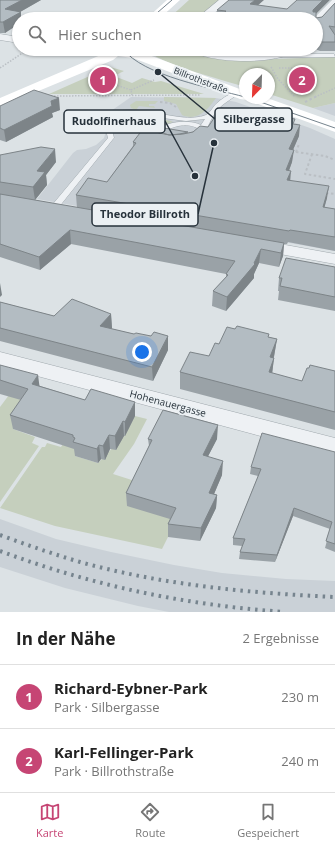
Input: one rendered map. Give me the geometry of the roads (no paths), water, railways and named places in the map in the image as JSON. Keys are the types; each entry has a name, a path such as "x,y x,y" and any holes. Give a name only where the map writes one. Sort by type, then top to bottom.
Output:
{"main road":[{"path":"160,12 174,0"},
{"path":"0,103 107,56"},
{"path":"117,56 127,66"},
{"name":"Billrothstraße","path":"149,56 239,94"},
{"name":"Billrothstraße","path":"152,77 239,95"},
{"path":"269,104 335,127"}],"street":[{"path":"210,12 225,0"},
{"path":"323,15 335,2"},
{"path":"0,36 12,39"},
{"path":"220,56 232,58 252,56"},
{"path":"241,242 335,259"},
{"name":"Hohenauergasse","path":"0,359 335,446"}],"lane":[{"path":"323,55 334,56"},
{"path":"194,139 203,129 209,116 223,99 239,95"},
{"path":"52,210 111,138 107,122 115,113 124,111 185,121 198,125 203,129"},
{"path":"163,143 153,138 155,134 185,121 209,116"}],"tram line":[{"path":"158,12 172,0"},
{"path":"131,56 146,67 162,74 179,80 239,96"},
{"path":"266,104 335,128"}],"railway":[{"path":"0,535 80,562 143,577 206,587 335,597"},
{"path":"0,551 70,574 140,592 176,599 248,609 285,612"}],"place":[{"name":"Silbergasse","path":"158,72"},
{"name":"Richard-Eybner-Park","path":"103,80"},
{"name":"Karl-Fellinger-Park","path":"302,80"},
{"name":"Theodor Billroth","path":"214,143"},
{"name":"Rudolfinerhaus","path":"195,176"}]}
